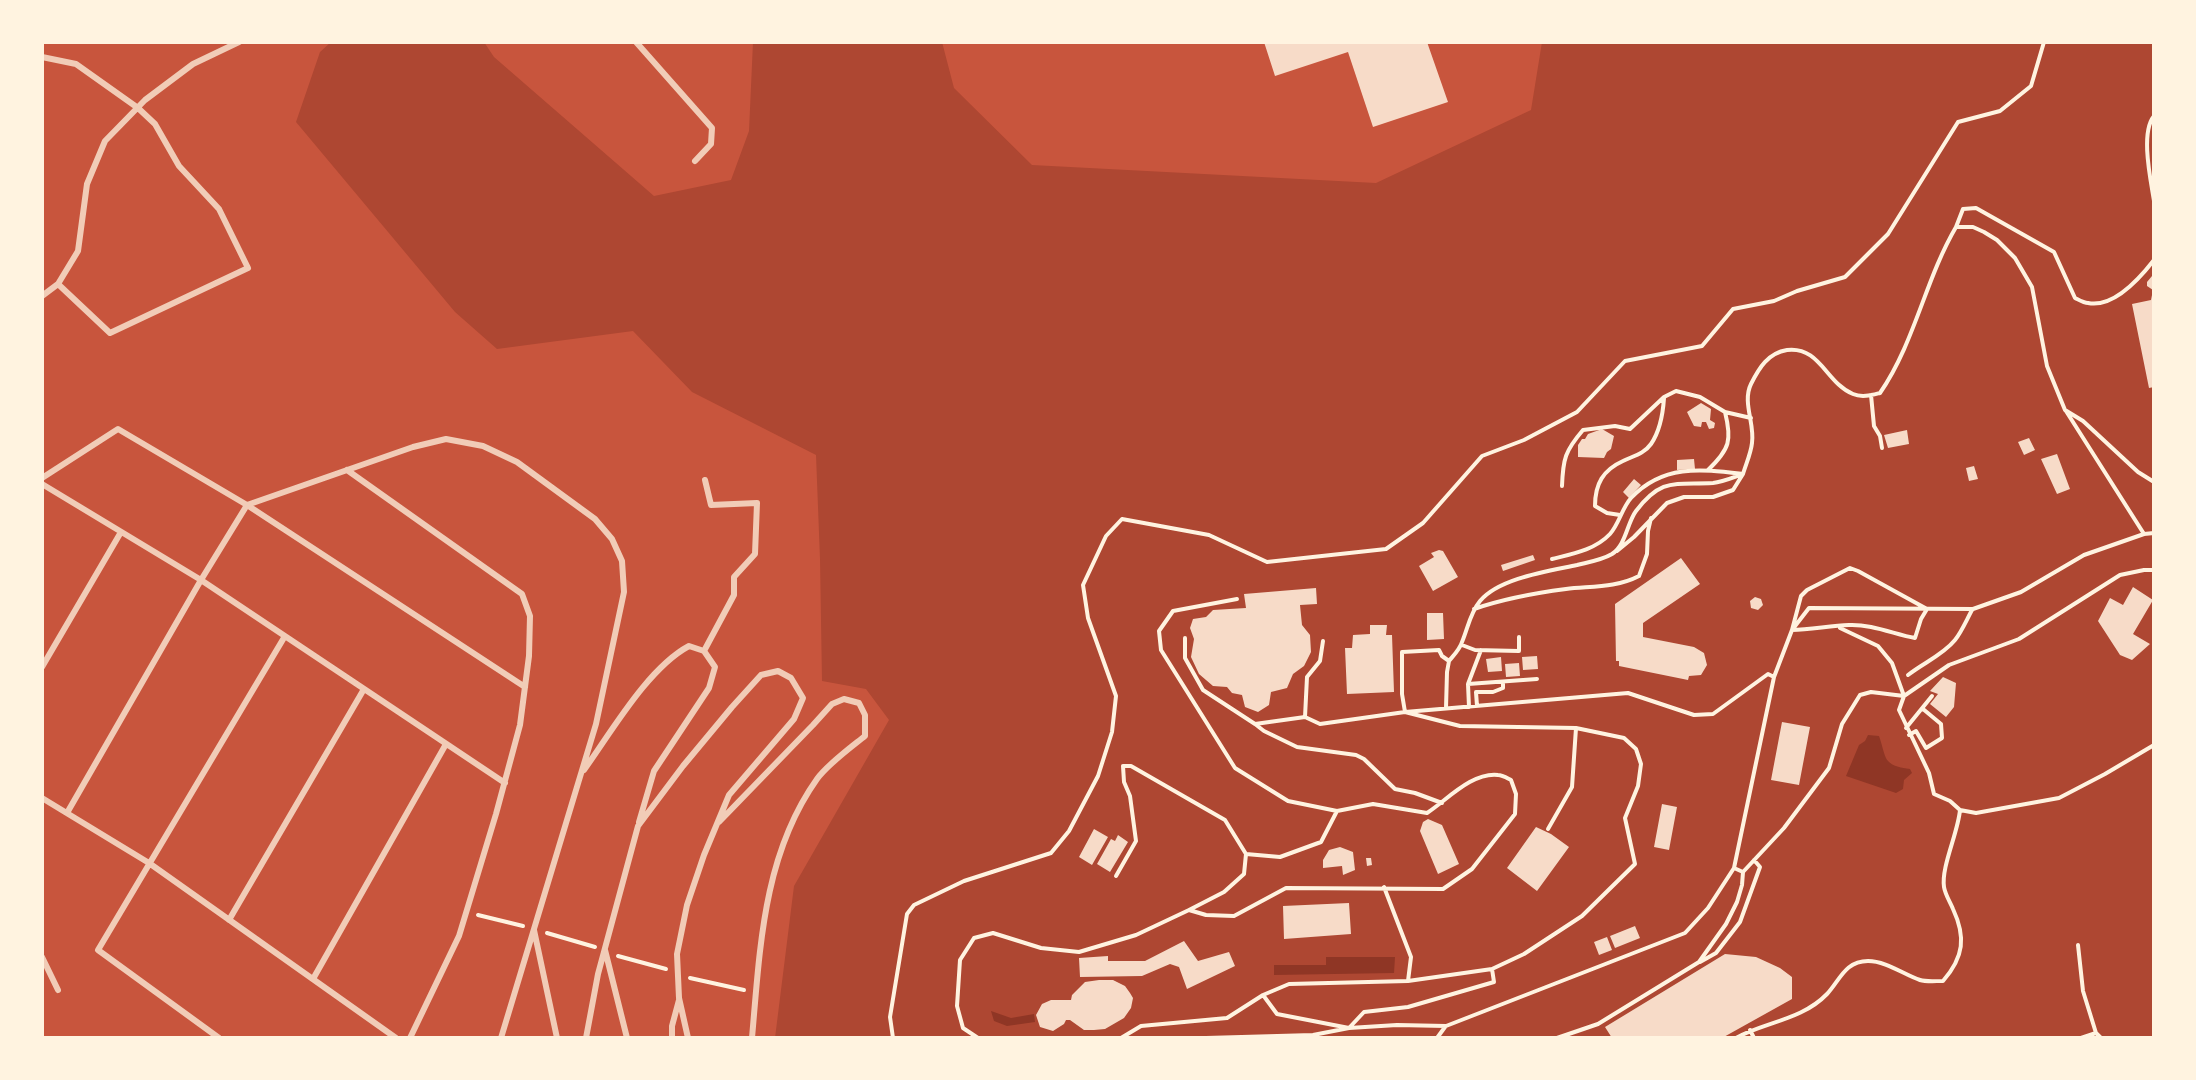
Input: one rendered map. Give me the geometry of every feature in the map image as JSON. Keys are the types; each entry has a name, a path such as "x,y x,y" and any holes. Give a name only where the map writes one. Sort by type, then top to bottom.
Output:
{"street":[{"path":"42,296 58,284 78,251 87,184 105,141 145,100 193,64 239,42"},
{"path":"636,42 712,128 711,144 695,161"},
{"path":"42,57 76,64 138,108 155,124 179,166 219,209 248,268 110,333 58,284"},
{"path":"42,478 118,429 247,505 525,687"},
{"path":"67,813 201,580 247,505 413,447 446,440 483,446 517,462 595,519 612,539 622,561 624,592 596,724 501,1038"},
{"path":"346,471 522,594 530,616 530,656 520,725 505,783 459,936 410,1038"},
{"path":"704,651 734,595 734,578 755,554 757,503 711,505 705,480"},
{"path":"42,484 201,580 505,783"},
{"path":"42,667 122,532"},
{"path":"219,1038 98,950 285,636"},
{"path":"580,775 639,693 674,654 689,646 704,651 716,667 709,688 654,771 605,949 586,1038"},
{"path":"638,826 683,766 732,706 761,675 778,671 791,678 803,698 794,719 729,795 704,855 687,905 677,954 679,998 688,1038"},
{"path":"229,920 364,689"},
{"path":"716,825 832,704 844,699 859,703 865,715 865,736 818,777 793,818 782,846 770,884 760,947 752,1038"},
{"path":"313,979 446,744"},
{"path":"42,798 149,863 396,1038"},
{"path":"534,929 556,1038"},
{"path":"605,949 627,1038"},
{"path":"42,957 58,990"},
{"path":"672,1038 672,1026 679,998"}],"path":[{"path":"893,1038 890,1017 907,914 914,905 964,881 1052,853 1069,831 1098,776 1112,732 1116,696 1088,618 1083,585 1106,536 1122,519 1209,535 1266,562 1386,549 1423,523 1482,456 1524,440 1577,412 1625,361 1702,346 1733,309 1774,301 1797,291 1845,277 1888,234 1958,122 2000,111 2031,86 2044,42"},
{"path":"2154,116 2150,121 2148,134 2148,168 2154,201"},
{"path":"1446,708 1449,661 1462,645 1468,623 1481,599 1497,587 1548,571 1594,561 1614,553 1634,537 1667,503 1684,497 1713,497 1733,490 1743,474 1752,442 1748,405 1749,388 1765,361 1781,351 1803,351 1815,358 1835,381 1852,394 1860,396 1880,393 1894,373 1935,268 1963,209 1976,208 2054,252 2075,298 2088,303 2102,303 2115,297 2143,274 2154,260"},
{"path":"1956,227 1973,227 1984,232 1997,240 2015,258 2032,287 2047,366 2065,410 2144,534"},
{"path":"1562,486 1568,447 1583,430 1615,426 1630,429 1664,397 1676,391 1700,397 1725,412 1751,418"},
{"path":"1870,395 1874,426 1880,436 1882,447"},
{"path":"1621,515 1607,513 1595,506 1595,493 1600,478 1622,461 1639,455 1651,444 1663,416 1664,397"},
{"path":"2065,410 2083,421 2138,472 2154,482"},
{"path":"1708,470 1723,456 1730,434 1725,412"},
{"path":"1551,559 1588,550 1610,534 1630,499 1662,475 1680,471 1708,470 1743,474"},
{"path":"1614,553 1626,535 1632,517 1643,501 1656,490 1667,484 1715,483 1743,474"},
{"path":"1474,609 1495,602 1564,589 1624,584 1639,576 1647,554 1651,517"},
{"path":"1792,630 1809,608 1973,609 2021,592 2084,555 2144,534 2154,533"},
{"path":"1206,1038 1313,1035 1349,1028 1397,1025 1446,1026 1684,933 1708,908 1734,867 1774,677 1802,596 1807,590 1850,568 1927,609"},
{"path":"2154,570 2120,575 2019,639 1949,665 1904,696 1899,710 1929,773 1934,794 1950,801 1960,810 1976,813 2059,798 2154,745"},
{"path":"1189,910 1206,915 1234,916 1286,888 1443,889 1472,869 1515,814 1516,794 1511,780 1499,774 1486,776 1460,787 1442,804 1428,813 1373,804 1337,811 1288,801 1234,768 1161,650 1159,631 1173,611 1237,599"},
{"path":"1792,630 1839,628 1849,625 1878,628 1890,634 1915,638 1927,609"},
{"path":"1908,675 1956,640 1973,609"},
{"path":"1839,628 1878,646 1892,663 1904,696"},
{"path":"1462,645 1475,650 1519,651 1519,637"},
{"path":"1185,638 1185,658 1203,690 1264,731 1297,747 1356,755 1364,759 1395,789 1415,793 1442,804"},
{"path":"1305,717 1307,677 1320,661 1323,641"},
{"path":"1405,712 1402,694 1402,652 1439,650 1442,656 1449,661"},
{"path":"1469,706 1468,684 1481,650"},
{"path":"1255,724 1305,717 1320,724 1405,712 1628,693 1694,715 1713,714 1768,675 1774,677"},
{"path":"1468,684 1537,679"},
{"path":"1477,706 1476,692 1493,692 1503,688 1503,682"},
{"path":"1699,962 1726,924 1737,902 1743,872 1784,828 1829,768 1842,724 1860,694 1871,692 1904,696"},
{"path":"1906,728 1932,696"},
{"path":"1909,735 1916,731 1926,748 1942,738 1941,724 1923,709"},
{"path":"1121,1038 1141,1026 1227,1018 1263,995 1289,984 1408,981 1492,969 1524,954 1582,916 1635,864 1625,818 1638,786 1641,764 1636,748 1624,738 1576,728 1460,726 1405,712"},
{"path":"1548,829 1572,787 1576,728"},
{"path":"978,1038 963,1028 957,1006 960,960 974,938 993,933 1041,948 1079,952 1136,935 1224,892 1244,874 1246,854 1225,820 1131,766 1123,766 1124,783 1130,796 1136,841 1116,876"},
{"path":"1736,1038 1750,1030 1803,1013 1827,994 1842,972 1854,963 1869,961 1887,965 1922,981 1943,981 1951,971 1962,942 1962,928 1944,888 1945,872 1960,810"},
{"path":"1246,854 1280,857 1321,842 1337,811"},
{"path":"1557,1038 1598,1024 1716,953 1740,922 1760,867 1754,860"},
{"path":"1734,867 1743,872"},
{"path":"1384,887 1411,957 1408,981"},
{"path":"466,912 534,929"},
{"path":"553,935 593,946"},
{"path":"2078,945 2083,991 2096,1033 2101,1038"},
{"path":"616,955 662,967"},
{"path":"1349,1028 1364,1012 1408,1006 1494,982 1492,969"},
{"path":"685,977 740,988"},
{"path":"1263,995 1277,1014 1349,1028"},
{"path":"1437,1038 1446,1026"},
{"path":"1750,1030 1754,1038"},
{"path":"2081,1038 2096,1033"}],"shaded area":[{"path":"331,42 484,42 494,57 654,196 731,180 749,131 753,42 942,42 954,88 1032,165 1376,183 1531,110 1542,42 2154,42 2154,1038 775,1038 794,886 889,720 866,689 822,681 816,455 692,392 633,331 497,349 455,312 296,122 320,52"},
{"path":"1868,735 1879,736 1890,763 1910,769 1912,773 1904,780 1903,789 1896,793 1846,776 1859,745"},
{"path":"1326,957 1395,957 1394,973 1274,975 1274,965 1326,965"},
{"path":"991,1011 1011,1018 1034,1014 1035,1022 1007,1026 994,1021"}],"building":[{"path":"1264,42 1427,42 1448,102 1373,127 1348,52 1275,76"},
{"path":"2154,276 2154,387 2149,388 2132,304 2151,300 2153,290 2147,286 2147,282"},
{"path":"1701,403 1711,409 1710,420 1715,423 1714,428 1709,429 1706,422 1702,422 1701,427 1694,426 1687,412"},
{"path":"1602,429 1614,436 1611,449 1604,458 1578,457 1578,445 1582,439"},
{"path":"1907,430 1909,444 1888,448 1884,435"},
{"path":"2029,438 2035,450 2024,455 2018,442"},
{"path":"2057,454 2070,489 2057,494 2041,459"},
{"path":"1694,459 1695,469 1677,470 1677,460"},
{"path":"1974,466 1978,479 1969,481 1966,468"},
{"path":"1634,479 1641,485 1629,498 1623,492"},
{"path":"1443,551 1458,577 1433,591 1419,566 1434,557 1431,553"},
{"path":"1533,555 1535,560 1503,571 1501,565"},
{"path":"1681,558 1700,584 1643,623 1643,637 1694,647 1704,653 1707,665 1701,675 1689,676 1688,680 1619,666 1619,661 1616,661 1615,604"},
{"path":"2133,587 2153,600 2133,634 2150,644 2132,660 2120,655 2098,621 2110,598 2123,605"},
{"path":"1316,588 1317,604 1300,605 1302,625 1310,635 1311,652 1304,666 1293,674 1287,688 1271,692 1269,705 1258,712 1245,707 1242,695 1232,693 1227,687 1213,686 1199,674 1191,657 1194,639 1190,628 1193,619 1206,617 1213,610 1246,608 1244,594"},
{"path":"1755,597 1761,599 1763,605 1758,610 1751,608 1750,601"},
{"path":"1427,613 1443,613 1444,639 1427,640"},
{"path":"1370,625 1387,625 1386,635 1392,635 1394,692 1347,694 1345,648 1352,648 1353,635 1370,634"},
{"path":"1537,656 1538,669 1523,670 1522,657"},
{"path":"1501,657 1502,671 1488,672 1486,659"},
{"path":"1519,663 1520,676 1506,677 1505,664"},
{"path":"1943,677 1956,683 1954,707 1946,717 1930,704 1938,694 1930,691"},
{"path":"1782,722 1810,727 1799,785 1771,780"},
{"path":"1662,804 1677,807 1669,850 1654,847"},
{"path":"1428,819 1442,825 1459,864 1438,874 1420,831 1423,822"},
{"path":"1536,827 1569,847 1537,891 1507,868"},
{"path":"1094,829 1108,837 1092,865 1079,857"},
{"path":"1118,835 1128,842 1110,872 1097,864 1111,839 1115,841"},
{"path":"1340,847 1353,852 1355,870 1343,875 1342,866 1323,868 1323,860 1329,850"},
{"path":"1366,858 1371,858 1372,865 1367,866"},
{"path":"1349,903 1351,934 1284,939 1283,906"},
{"path":"1635,926 1640,938 1615,948 1610,936"},
{"path":"1607,937 1612,950 1599,955 1594,942"},
{"path":"1184,941 1198,961 1229,952 1235,966 1187,989 1179,967 1170,964 1142,976 1080,977 1079,958 1108,956 1108,961 1145,961"},
{"path":"1725,954 1756,957 1780,968 1792,977 1792,999 1722,1038 1612,1038 1605,1027"},
{"path":"1113,980 1125,986 1130,993 1133,998 1131,1008 1124,1018 1105,1029 1084,1030 1070,1020 1066,1020 1053,1031 1040,1027 1036,1015 1042,1004 1051,1000 1071,1000 1072,995 1085,982"}]}
